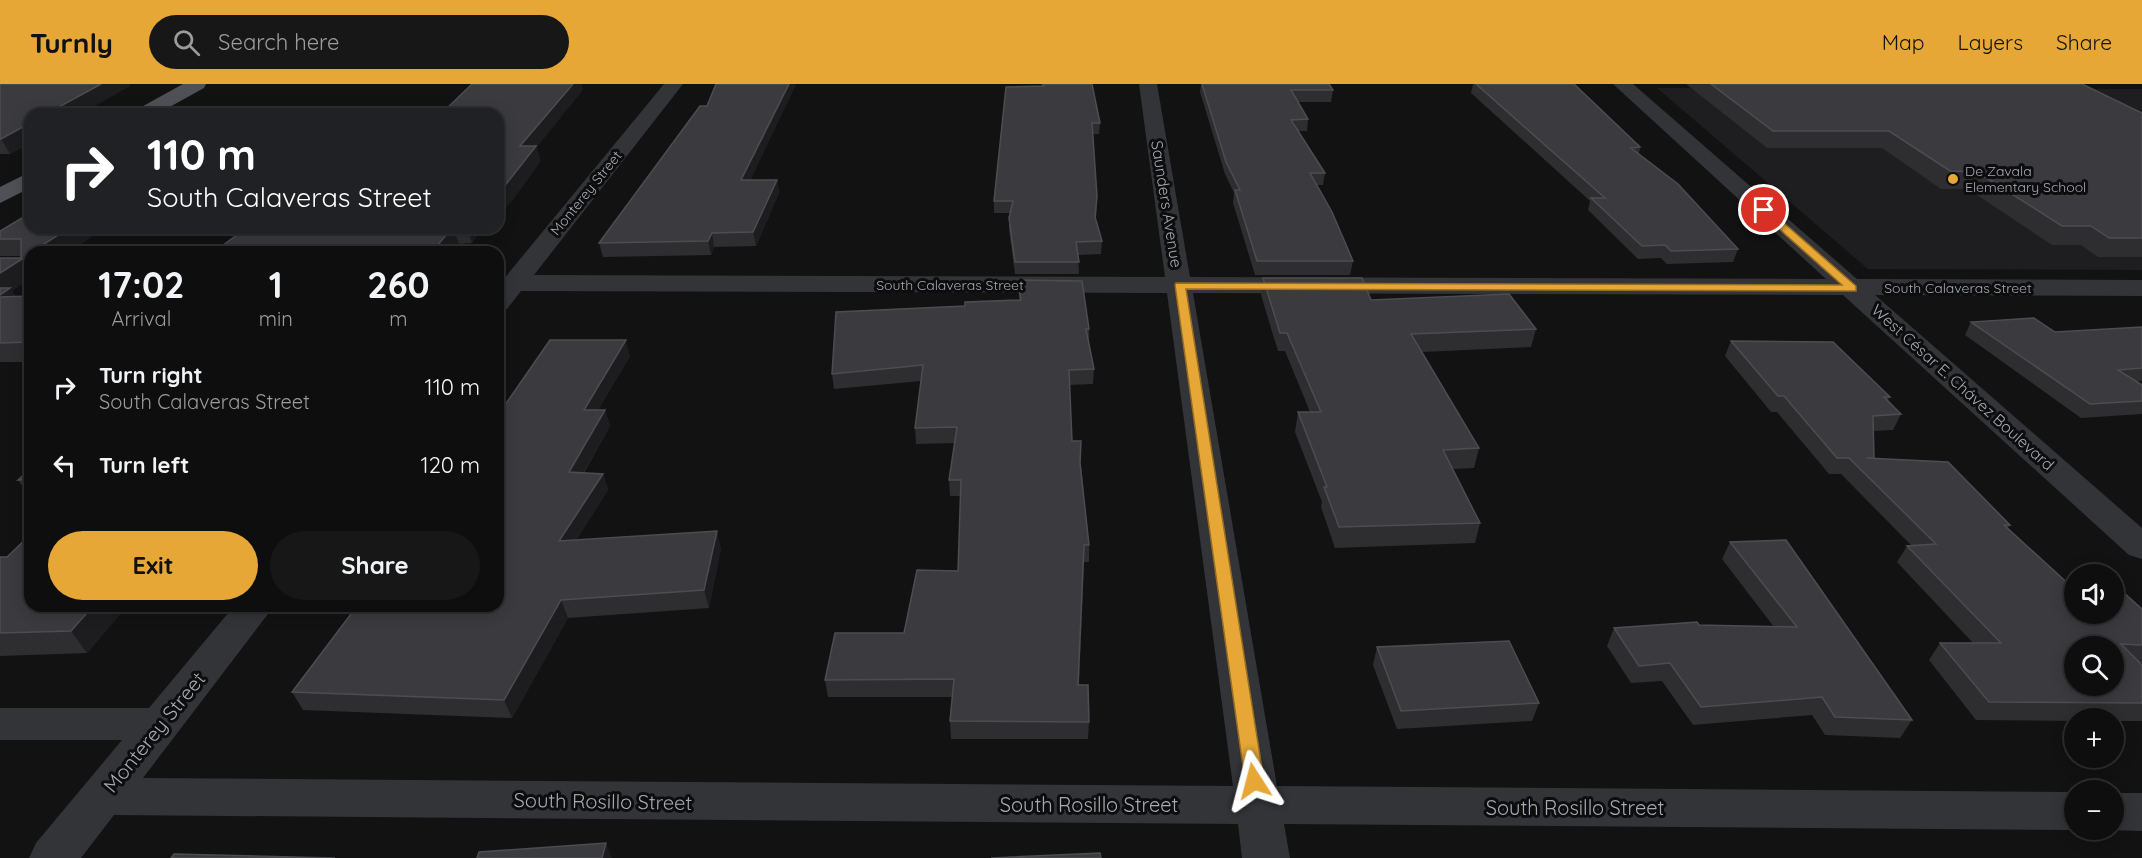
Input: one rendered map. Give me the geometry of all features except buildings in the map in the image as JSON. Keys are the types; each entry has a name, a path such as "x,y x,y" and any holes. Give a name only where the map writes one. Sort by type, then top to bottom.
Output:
{"main road":[{"path":"154,108 197,84"},
{"path":"0,196 24,182"}],"street":[{"name":"Monterey Street","path":"509,281 674,84"},
{"name":"Saunders Avenue","path":"1148,84 1266,858"},
{"name":"West César E. Chávez Boulevard","path":"1622,84 2142,547"},
{"name":"South Calaveras Street","path":"509,281 2142,288"},
{"name":"Monterey Street","path":"53,858 250,612"},
{"path":"0,724 160,724"},
{"name":"South Rosillo Street","path":"103,796 2064,812"},
{"path":"2124,812 2142,812"}],"shaded area":[{"name":"De Zavala Elementary School","path":"1657,88 2142,89 2142,270 1868,269"}],"place":[{"name":"De Zavala Elementary School","path":"1953,179"}],"route":[{"path":"1254,781 1180,285 1852,288 1764,210"}]}
